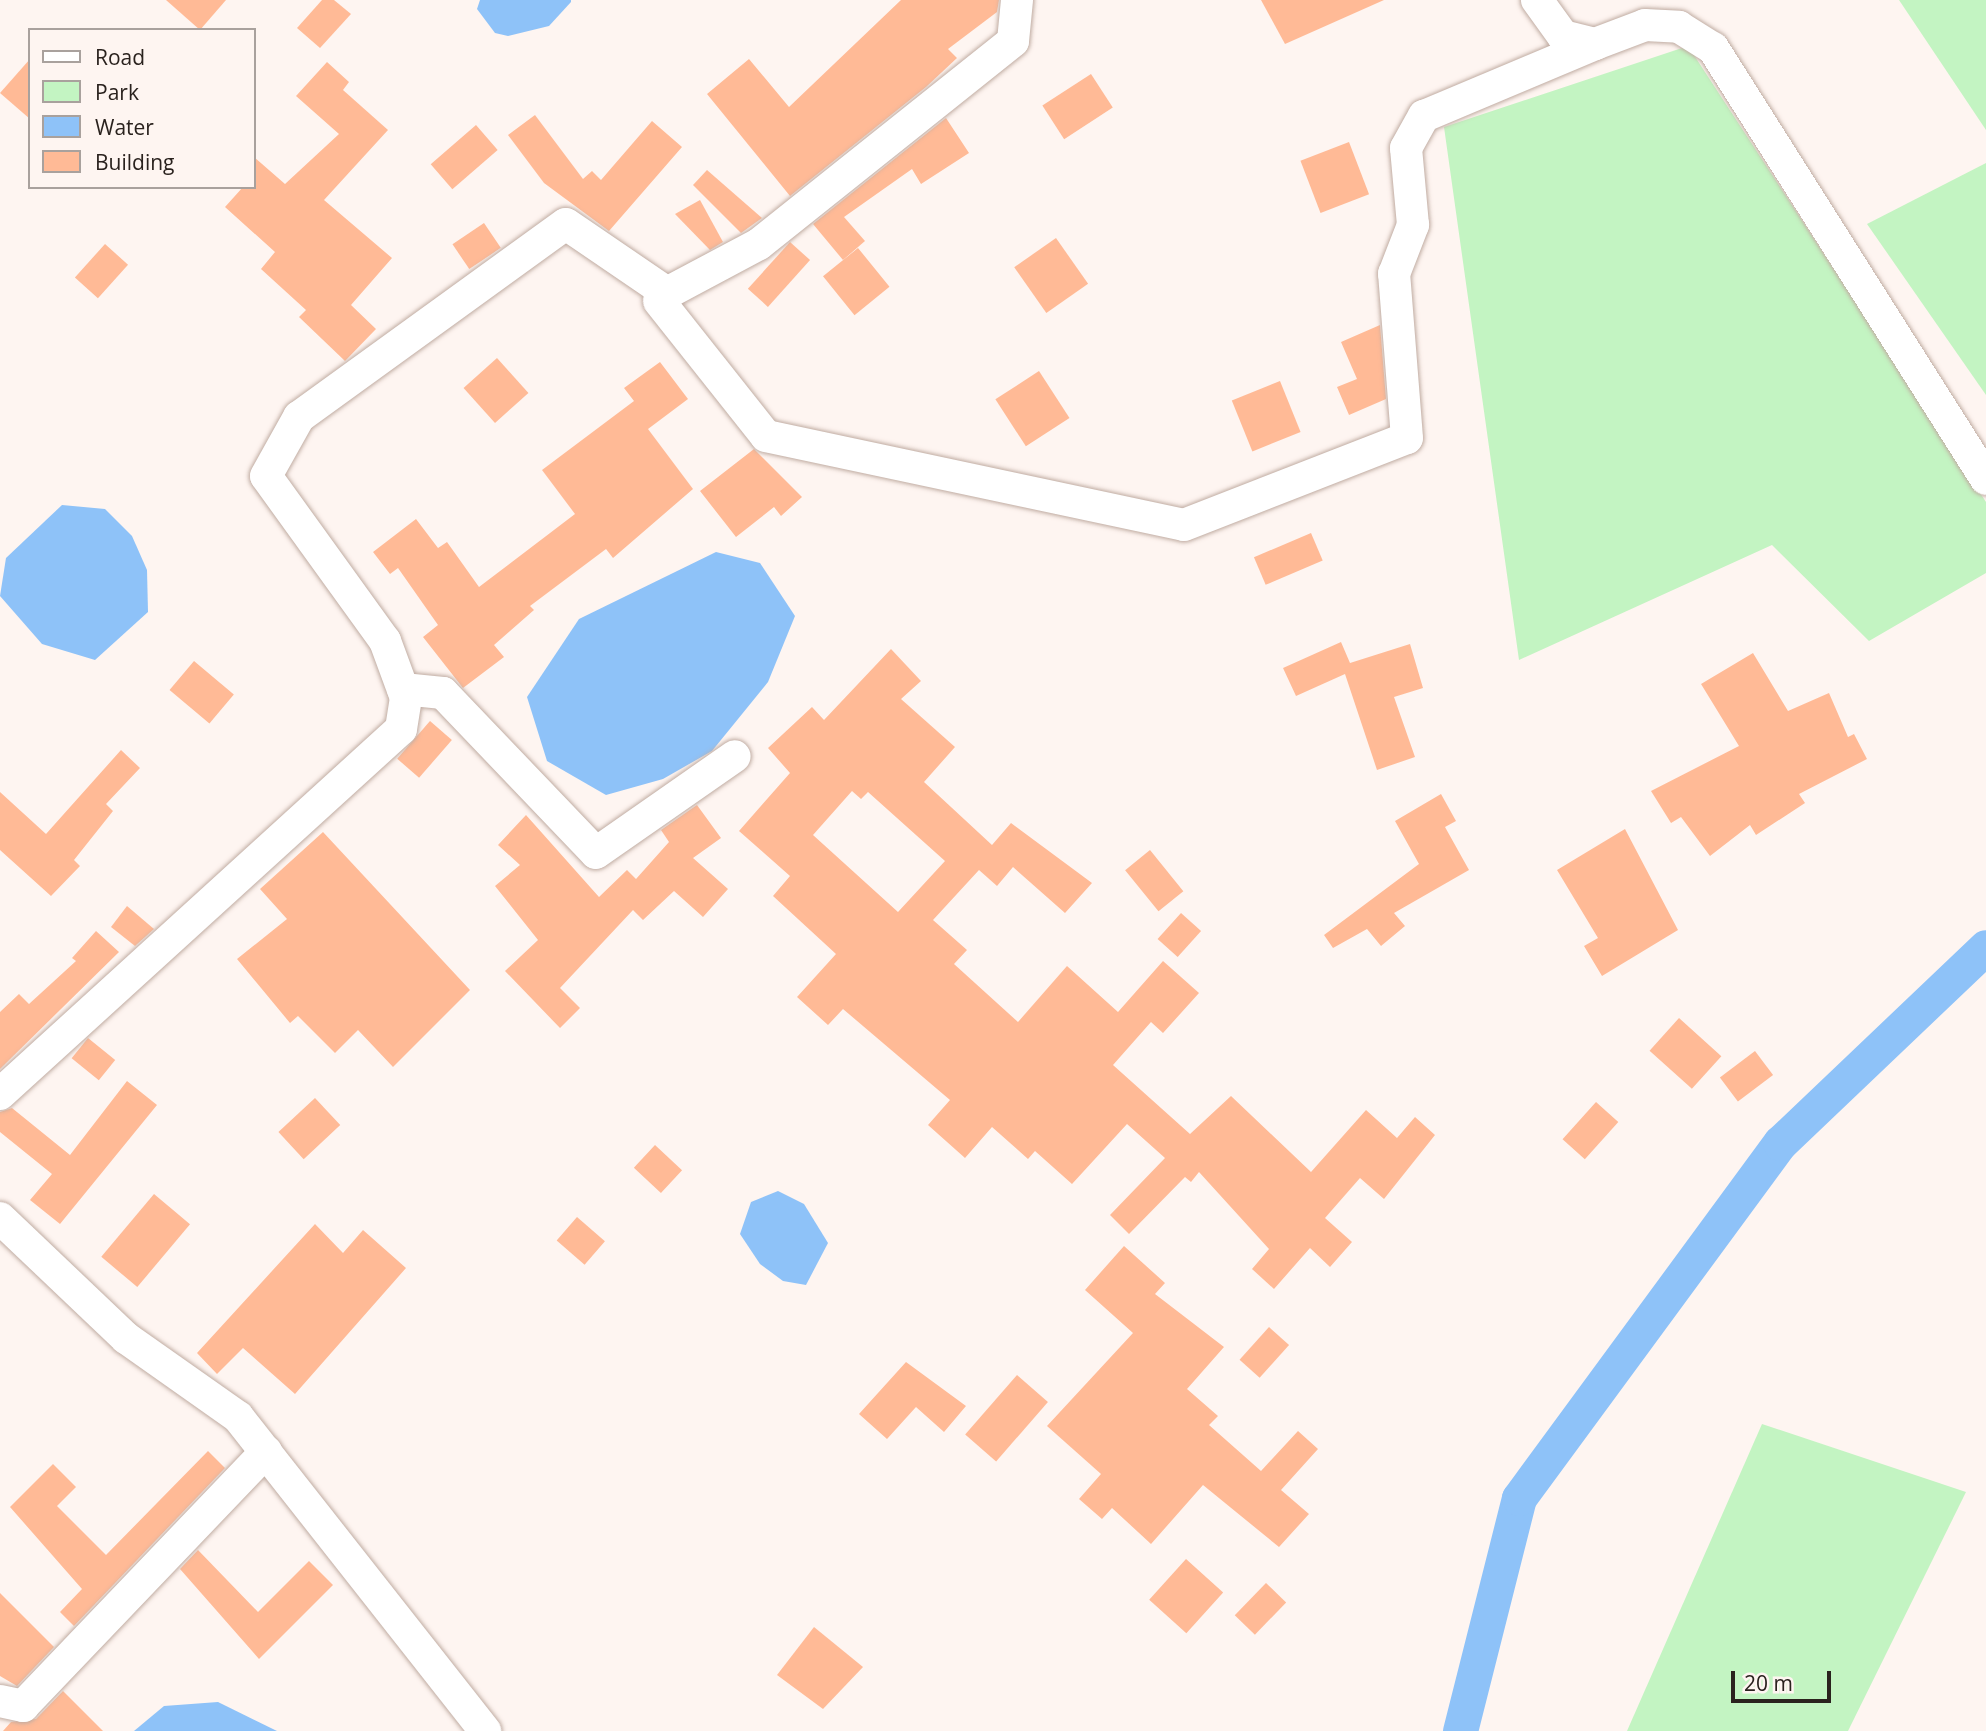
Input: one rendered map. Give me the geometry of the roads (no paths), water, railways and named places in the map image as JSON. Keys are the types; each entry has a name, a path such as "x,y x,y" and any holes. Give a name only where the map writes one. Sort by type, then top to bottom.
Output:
{"street":[{"path":"0,1094 401,729 403,689 385,641 266,476 299,417 566,224 667,293 759,244 1013,41 1017,0"},
{"path":"1537,0 1563,36 1595,44"},
{"path":"659,301 766,436 1184,525 1407,438 1394,274 1413,225 1406,148 1424,116 1645,25 1679,27 1713,47 1986,479"},
{"path":"403,689 443,693 596,853 734,756"},
{"path":"0,1218 126,1338 238,1417 485,1731"},
{"path":"0,1701 23,1706 266,1452"}],"water":[{"path":"480,0 571,2 549,26 508,36 495,33 477,9"},
{"path":"62,505 105,509 132,536 147,570 148,612 95,660 42,644 0,596 6,558"},
{"path":"716,552 760,563 795,616 768,682 712,751 663,779 606,795 547,761 527,697 579,619"},
{"path":"778,1191 804,1204 828,1243 806,1285 783,1281 760,1264 740,1234 751,1202"},
{"path":"218,1702 277,1731 134,1731 164,1706"}],"waterway":[{"path":"1460,1731 1519,1498 1780,1143 1986,947"}]}
